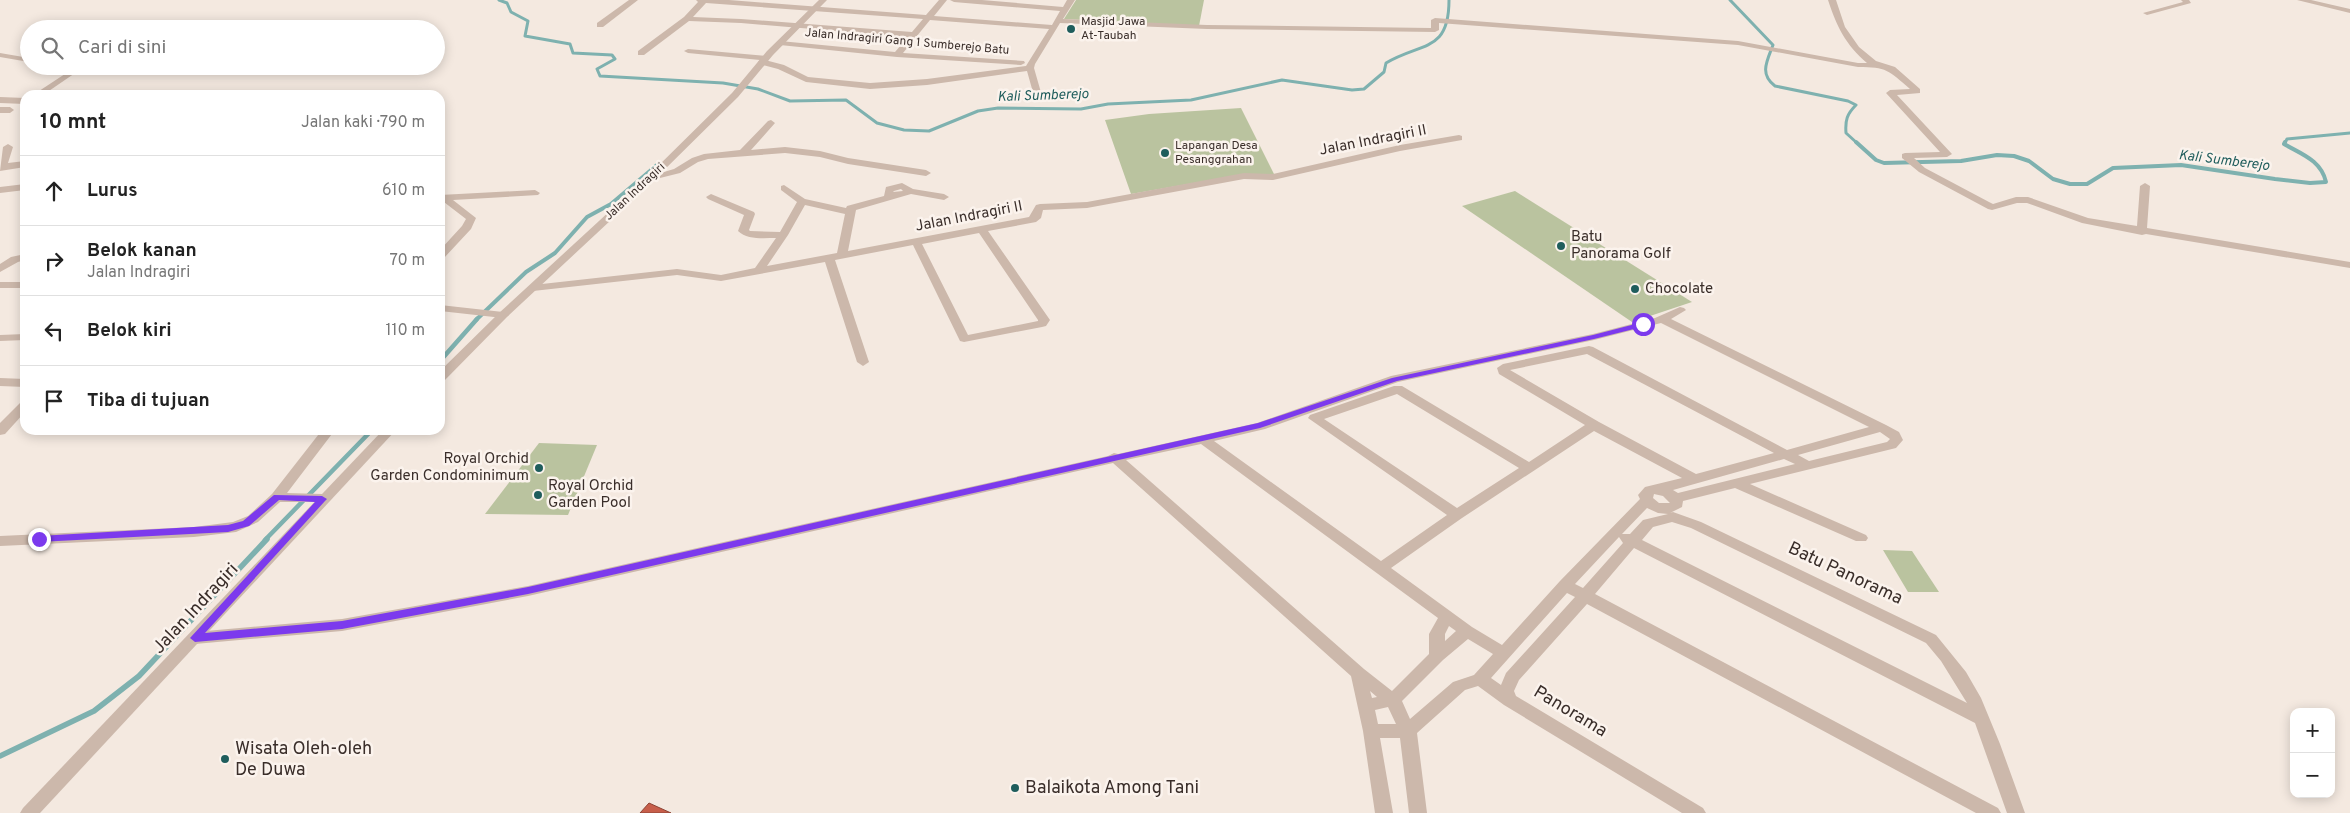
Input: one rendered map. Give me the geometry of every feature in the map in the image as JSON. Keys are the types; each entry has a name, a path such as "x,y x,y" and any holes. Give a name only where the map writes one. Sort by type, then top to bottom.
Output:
{"street":[{"path":"600,25 634,0"},
{"path":"700,0 815,7 929,18 1056,24 1435,30 1434,20 1464,21 1758,45 1892,69 1918,91 1890,93 1946,153 1941,155 1905,156 1922,170 1992,207 2016,200 2028,200 2075,218 2142,232 2350,265"},
{"path":"641,53 687,19 704,0"},
{"name":"Jalan Indragiri","path":"445,372 498,314 533,288 652,177 735,95 796,25 823,0"},
{"path":"897,54 929,18 942,0"},
{"path":"954,0 1066,9"},
{"path":"1038,96 1030,66 1071,0"},
{"path":"1832,0 1841,27 1854,46 1877,65"},
{"path":"2147,13 2187,3 2185,0"},
{"path":"2302,0 2350,11"},
{"path":"687,19 915,34"},
{"name":"Jalan Indragiri Gang 1 Sumberejo Batu","path":"780,43 1030,66"},
{"path":"688,52 764,60 806,79 870,86 927,82 1030,66"},
{"path":"0,55 20,58"},
{"path":"45,90 68,75"},
{"path":"0,100 20,101"},
{"path":"743,153 771,123"},
{"name":"Jalan Indragiri II","path":"533,288 677,272 717,278 917,243 1034,219 1040,207 1087,205 1244,176 1273,177 1400,148 1459,138"},
{"path":"0,167 5,160 8,147"},
{"path":"652,177 677,171 700,158 780,150 820,154 848,161 926,174"},
{"path":"0,167 20,165"},
{"path":"2142,232 2145,186"},
{"path":"842,256 848,212 853,206 894,196 888,194 893,187 906,187 909,191 944,197"},
{"path":"0,190 20,188"},
{"path":"784,188 802,201 848,212"},
{"path":"445,197 535,193"},
{"path":"711,197 750,214 744,233 783,235"},
{"path":"445,199 470,218 470,221 445,250"},
{"path":"759,270 783,235 802,201"},
{"path":"917,243 964,339 1042,324 1044,320 982,230"},
{"path":"0,269 10,261 20,258"},
{"path":"829,259 863,362"},
{"path":"0,286 20,285"},
{"path":"445,309 498,314"},
{"path":"195,638 342,625 528,591 1114,457 1260,426 1395,379 1594,337 1662,319 1680,310"},
{"path":"1585,596 1650,522 1674,508 1735,483 1891,445 1896,441 1896,437 1881,428 1662,319"},
{"path":"0,338 20,337"},
{"path":"1696,480 1594,425 1503,371 1504,368 1589,350 1806,465"},
{"path":"0,382 20,383"},
{"path":"1457,515 1314,418 1398,388 1529,468"},
{"path":"1,429 20,410"},
{"path":"1381,568 1457,515 1594,425"},
{"path":"1674,508 1663,510 1653,507 1646,501 1645,495 1650,490 1696,480 1881,428"},
{"path":"0,541 194,532 236,528 253,519 278,498 325,435"},
{"name":"Jalan Indragiri","path":"29,813 195,638 316,500 385,435"},
{"path":"1203,439 1467,631 1504,653"},
{"path":"1114,457 1358,673 1393,700 1408,731 1418,813"},
{"path":"1735,483 1861,538"},
{"path":"1659,489 1669,492 1674,508"},
{"path":"278,498 316,500"},
{"path":"1371,731 1408,731 1459,686 1480,679 1565,584 1646,501"},
{"name":"Batu Panorama","path":"1674,508 1696,525 1925,634 1947,654 1957,668 1980,718 2016,813"},
{"path":"1616,533 1980,718"},
{"path":"1565,584 1992,813"},
{"name":"Panorama","path":"1585,596 1512,677 1506,691 1510,700 1697,813"},
{"path":"1436,656 1437,634 1446,616"},
{"path":"1365,706 1393,700 1436,656 1467,631"},
{"path":"1358,673 1371,731 1384,813"},
{"path":"1480,679 1510,700"}],"green space":[{"path":"1076,0 1204,0 1199,26 1064,19"},
{"path":"1241,108 1274,174 1240,175 1131,194 1105,120 1149,114"},
{"name":"Batu Panorama Golf","path":"1515,191 1692,302 1632,322 1462,206"},
{"name":"Royal Orchid Garden Pool","path":"539,443 597,445 568,515 485,514"},
{"path":"1883,550 1912,551 1939,592 1908,592"}],"building":[{"path":"649,803 671,813 640,813"}],"waterway":[{"name":"Kali Sumberejo","path":"499,0 507,3 511,12 528,21 525,36 570,44 573,53 612,55 615,59 597,69 600,76 723,83 758,89 790,101 846,100 877,123 904,130 929,131 978,111 998,108 1081,109 1108,104 1191,100 1282,80 1352,90 1364,89 1384,72 1386,63 1431,44 1438,38 1444,29 1448,17 1449,0"},
{"name":"Kali Sumberejo","path":"1730,0 1773,45 1767,62 1766,72 1767,77 1775,86 1848,101 1856,105 1850,111 1847,118 1846,133 1857,143"},
{"name":"Kali Sumberejo","path":"2285,143 2287,139 2350,133"},
{"name":"Kali Sumberejo","path":"1856,142 1876,160 1884,163 1961,161 1997,155 2014,156 2029,161 2053,179 2070,184 2087,184 2113,168 2181,165 2275,179 2310,183 2326,182 2320,168 2310,158 2284,144 2285,142"},
{"path":"477,319 526,272 555,253 587,217 611,204 657,165"},
{"path":"445,355 477,319"},
{"path":"265,540 367,435"},
{"path":"0,756 94,711 139,676 267,539"}],"place":[{"name":"Masjid Jawa At-Taubah","path":"1071,29"},
{"name":"Lapangan Desa Pesanggrahan","path":"1165,153"},
{"name":"Batu Panorama Golf","path":"1561,246"},
{"name":"Chocolate","path":"1635,289"},
{"name":"Royal Orchid Garden Condominimum","path":"539,468"},
{"name":"Royal Orchid Garden Pool","path":"538,495"},
{"name":"Wisata Oleh-oleh De Duwa","path":"225,759"},
{"name":"Balaikota Among Tani","path":"1015,788"}],"route":[{"path":"39,539 194,532 236,528 253,519 277,497 310,500 322,499 195,638 342,625 528,591 1148,449 1260,426 1395,379 1568,343 1643,324"}]}
